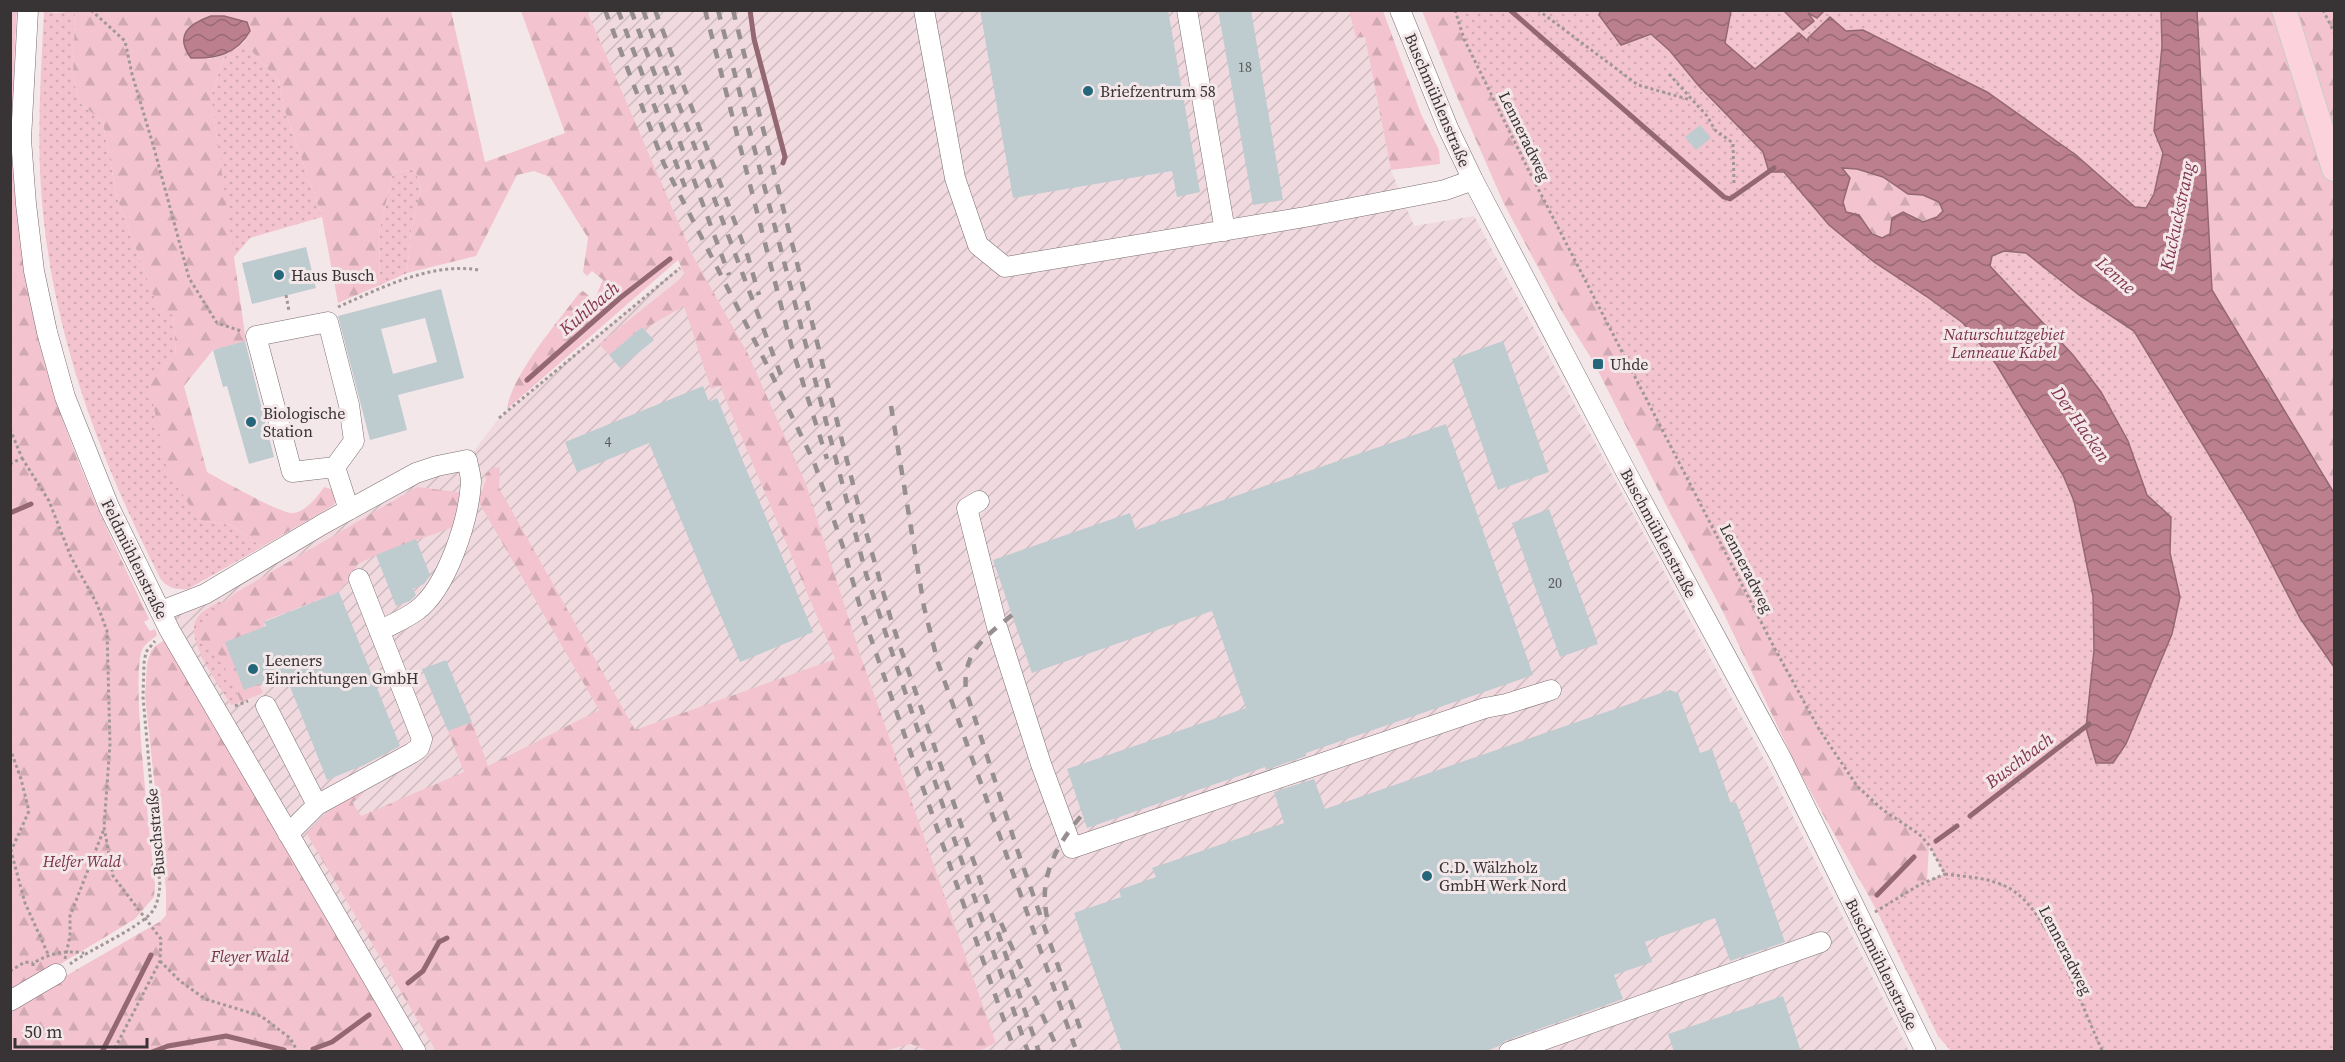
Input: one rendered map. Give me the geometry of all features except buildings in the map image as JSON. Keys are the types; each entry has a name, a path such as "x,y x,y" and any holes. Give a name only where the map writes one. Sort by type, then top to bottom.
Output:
{"main road":[{"path":"2284,10 2334,169"}],"street":[{"name":"Feldmühlenstraße","path":"28,10 21,140 30,240 47,332 65,397 109,507 170,631 416,1052"},
{"path":"924,10 955,178 978,246 1005,267 1225,231 1445,190 1473,180"},
{"path":"1188,10 1225,231"},
{"name":"Buschmühlenstraße","path":"1400,10 1448,128 1473,180 1625,470 1781,758 1926,1052"},
{"path":"328,322 349,405 354,441 335,467 292,472 256,336 328,322"},
{"path":"161,611 205,594 416,473 467,460 471,480 465,514 457,544 443,578 418,610 380,631"},
{"path":"335,467 349,510"},
{"path":"979,501 967,508 997,627 1041,764 1072,848 1485,708 1551,690"},
{"path":"288,834 317,805 412,753 418,748 422,739 359,579"},
{"path":"266,706 317,805"},
{"path":"1509,1052 1821,942"},
{"path":"10,1001 60,971"}],"path":[{"path":"91,10 125,41 132,74 189,278 217,323 256,336"},
{"name":"Lenneradweg","path":"1455,10 1464,39 1529,171 1775,649 1820,729 1857,786 1883,810 1919,834 1929,845 1945,874 1976,877 1994,882 2009,887 2027,901 2039,916 2063,962 2103,1052"},
{"path":"1538,10 1638,85 1691,100"},
{"path":"2323,10 2334,32"},
{"path":"1669,74 1707,116 1715,130 1733,143 1734,184"},
{"path":"335,308 388,285 418,276 451,268 479,270"},
{"path":"499,418 680,268"},
{"path":"10,429 22,458 49,501 71,557 97,604 107,631 110,744 104,827 113,876 161,939 160,961 113,1052"},
{"path":"10,464 22,458"},
{"name":"Buschstraße","path":"147,918 155,907 160,886 142,697 144,663 150,646 170,631"},
{"path":"217,714 261,696 266,706"},
{"path":"10,748 29,811 11,851 25,903 48,954"},
{"path":"60,971 70,936 70,916 104,827"},
{"path":"1861,921 1910,890 1945,874"},
{"path":"60,971 84,953 147,918"},
{"path":"160,961 180,981 205,999 261,1016 290,1038 298,1052"},
{"path":"10,971 25,963 33,963"}],"shaded area":[{"path":"585,11 1349,11 1356,38 1365,37 1391,170 1414,226 1474,216 1769,768 1909,1051 416,1051 161,611 323,524 467,460 499,418 693,256"}],"green space":[{"name":"Helfer Wald","path":"17,10 14,101 16,192 20,237 36,327 57,403 80,466 149,619 144,622 150,631 155,629 157,635 143,648 139,663 140,723 155,885 154,897 135,919 11,994 10,11"},
{"path":"44,11 56,13 75,11 73,75 79,102 103,122 117,198 161,315 173,313 176,355 198,520 231,525 262,547 188,589 172,588 160,578 98,439 67,341 46,240 41,188 39,122"},
{"path":"75,11 451,11 485,162 565,133 521,11 587,11 693,256 748,354 806,484 860,654 996,1043 977,1052 928,1051 911,1044 880,1052 436,1051 308,836 308,832 335,804 362,785 365,792 352,802 361,816 464,772 448,731 472,722 488,766 599,710 478,501 486,480 485,474 493,468 500,467 499,488 635,730 835,659 720,386 711,389 684,306 644,329 642,327 609,355 599,344 685,275 678,260 507,409 517,380 549,333 580,292 583,291 594,300 603,280 592,271 587,276 583,272 588,238 550,177 534,171 517,175 476,256 407,273 411,231 421,190 415,169 393,173 379,232 380,285 338,303 322,217 284,108 279,82 244,42 250,31 247,22 224,16 211,16 209,59 225,55 211,96 246,341 213,350 184,386 207,472 285,512 292,513 302,510 324,487 334,490 337,496 334,505 262,547 231,525 198,520 166,466 148,379 176,355 173,314 161,316 117,198 103,122 79,102 73,75"},
{"path":"1349,11 1383,11 1421,114 1439,150 1440,164 1391,170 1365,37 1356,38"},
{"path":"1422,11 1455,11 1464,39 1529,171 1775,649 1819,729 1847,772 1869,798 1919,834 1929,845 1927,882 1877,911 1800,773 1722,610 1593,361 1562,312 1504,204"},
{"name":"Naturschutzgebiet Lenneaue Kabel","path":"1455,11 2257,11 2334,246 2334,1051 1951,1051 1938,1036 1877,911 1919,885 1944,874 1929,845 1919,834 1883,810 1857,786 1819,729 1775,649 1529,171 1464,39"},
{"path":"2161,11 2334,11 2334,493 2212,290 2200,34"},
{"path":"244,42 279,82 284,108 322,217 250,238 233,258 211,96 225,55"},
{"path":"1842,168 1857,169 1883,177 1908,194 1923,195 1939,202 1943,211 1926,221 1892,219 1891,234 1882,238 1872,234 1859,215 1846,212 1843,202 1848,190"},
{"path":"415,169 421,190 411,231 407,273 380,285 379,232 393,173"},
{"path":"417,487 465,493 459,525 376,555 358,564 339,592 264,621 259,684 263,693 241,702 216,649 206,649 198,637 205,618 237,592"},
{"path":"219,602 224,602 205,618 241,702 231,705 205,662 195,637 194,627 199,615"},
{"name":"Fleyer Wald","path":"173,635 416,1051 11,1051 10,1008 161,921 166,915 166,890 145,696 147,663 151,651"}],"water":[{"path":"1601,10 1731,11 1725,43 1755,69 1799,33 1808,41 1808,38 1830,17 1846,31 1863,30 1987,92 2076,155 2135,207 2146,208 2154,194 2163,153 2154,131 2162,46 2161,11 2197,11 2212,290 2334,493 2334,667 2300,618 2251,524 2134,331 2079,295 2026,253 2004,251 1992,256 1990,266 2073,355 2101,392 2128,441 2147,495 2171,517 2170,553 2180,597 2172,634 2126,744 2113,763 2096,763 2086,728 2094,650 2093,596 2074,501 2063,475 1996,364 1963,323 1874,262 1829,225 1784,172 1769,172 1763,152 1698,85 1670,51 1651,34 1621,45 1599,15","holes":["1842,168 1857,169 1883,177 1908,194 1923,195 1939,202 1943,211 1937,217 1923,222 1903,212 1892,218 1890,234 1882,238 1872,234 1859,215 1846,212 1843,202 1850,178"]},
{"path":"1784,11 1824,11 1817,18 1808,13 1814,21 1803,30"},
{"path":"211,16 224,16 247,22 250,31 239,45 225,54 191,58 184,43 186,31"}],"waterway":[{"name":"Kuhlbach","path":"750,10 754,39 785,157 783,163"},
{"path":"1510,10 1724,197 1730,199 1774,168"},
{"name":"Kuhlbach","path":"527,380 620,298 670,259"},
{"name":"Kuhlbach","path":"10,513 31,504"},
{"name":"Buschbach","path":"1970,816 2089,724"},
{"name":"Buschbach","path":"1936,841 1957,826"},
{"name":"Buschbach","path":"1877,895 1914,857"},
{"path":"408,983 423,971 439,942 447,938"},
{"path":"102,1052 151,955"},
{"path":"313,1049 332,1042 369,1015"},
{"path":"152,1052 168,1046 226,1036 284,1050"}],"railway":[{"path":"605,10 664,164 814,462 843,547 861,610 1015,1052"},
{"path":"618,10 685,187"},
{"path":"631,10 729,275"},
{"path":"643,10 782,378"},
{"path":"655,10 748,257 759,295"},
{"path":"705,10 792,348 827,459"},
{"path":"718,10 866,574 1028,1052"},
{"path":"733,10 858,504 892,623 1039,1052"},
{"path":"891,406 924,607 938,663 1075,1047"},
{"path":"1012,615 977,647 968,666 966,691 1017,849 1081,1031"},
{"path":"1047,917 1045,888 1052,862 1065,838 1082,815"},
{"path":"1001,923 1059,1052"}],"place":[{"name":"Briefzentrum 58","path":"1088,91"},
{"name":"Haus Busch","path":"279,275"},
{"name":"Uhde","path":"1598,364"},
{"name":"Biologische Station","path":"251,422"},
{"name":"Leeners Einrichtungen GmbH","path":"253,669"},
{"name":"C.D. Wälzholz GmbH Werk Nord","path":"1427,876"}],"water label":[{"name":"Kuckuckstrang","path":"2177,216"},
{"name":"Lenne","path":"2116,275"},
{"name":"Der Hacken","path":"2081,424"}]}
